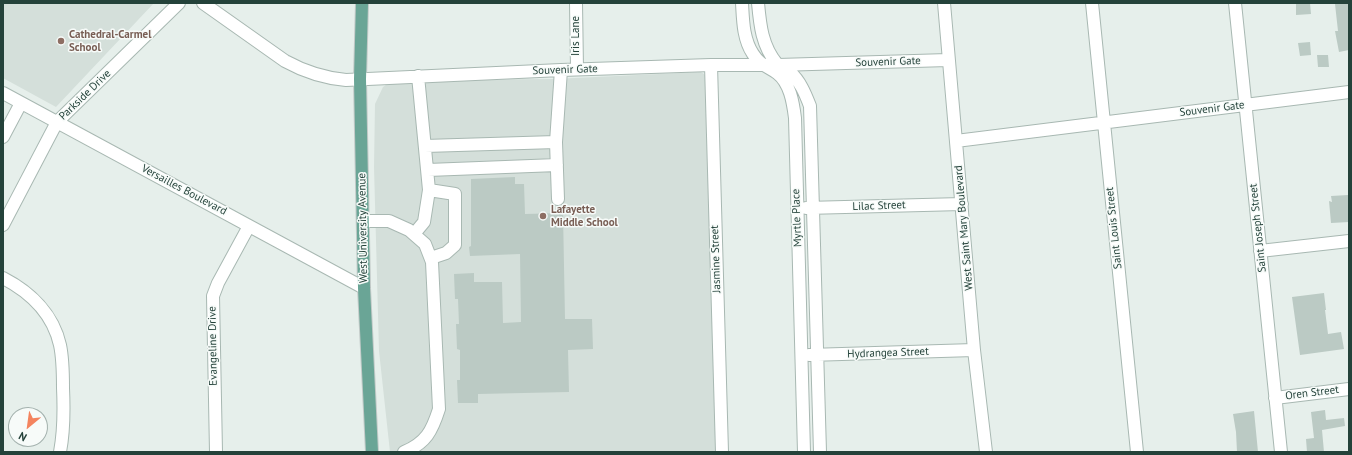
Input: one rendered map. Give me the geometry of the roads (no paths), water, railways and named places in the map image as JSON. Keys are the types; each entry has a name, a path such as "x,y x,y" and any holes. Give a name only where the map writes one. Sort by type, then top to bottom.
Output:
{"main road":[{"name":"West University Avenue","path":"362,3 360,78 364,288 372,452"}],"street":[{"name":"Parkside Drive","path":"3,225 57,122 179,3"},
{"name":"Souvenir Gate","path":"203,3 297,68 313,74 346,80 360,78 576,69 948,60"},
{"name":"Iris Lane","path":"576,3 576,69"},
{"name":"Myrtle Place","path":"742,3 746,36 752,53 762,65 776,73 787,85 794,108 804,452"},
{"name":"Myrtle Place","path":"758,3 762,35 769,52 778,65 785,68 796,78 810,106 820,452"},
{"name":"West Saint Mary Boulevard","path":"944,3 974,350 986,452"},
{"name":"Saint Louis Street","path":"1092,3 1137,452"},
{"name":"Saint Joseph Street","path":"1235,3 1281,452"},
{"name":"Jasmine Street","path":"711,65 722,452"},
{"path":"558,198 556,142 561,70"},
{"path":"414,234 424,222 429,190 418,76"},
{"name":"Souvenir Gate","path":"956,141 1349,92"},
{"name":"Versailles Boulevard","path":"3,94 364,288"},
{"path":"3,135 21,103"},
{"path":"425,146 556,142"},
{"path":"428,170 557,165"},
{"path":"429,190 455,194 455,245 446,253 431,258"},
{"name":"Lilac Street","path":"796,209 962,204"},
{"path":"363,221 389,221 409,230 425,244 432,262 439,409 434,425 426,438 414,448 404,452"},
{"name":"Evangeline Drive","path":"216,452 213,296 218,282 249,226"},
{"path":"1260,251 1349,241"},
{"path":"3,278 28,294 40,306 55,328 60,346 64,406 60,452"},
{"name":"Hydrangea Street","path":"802,355 974,350"},
{"name":"Oren Street","path":"1275,398 1349,389"}],"place":[{"name":"Cathedral-Carmel School","path":"61,41"},
{"name":"Lafayette Middle School","path":"543,216"}]}
